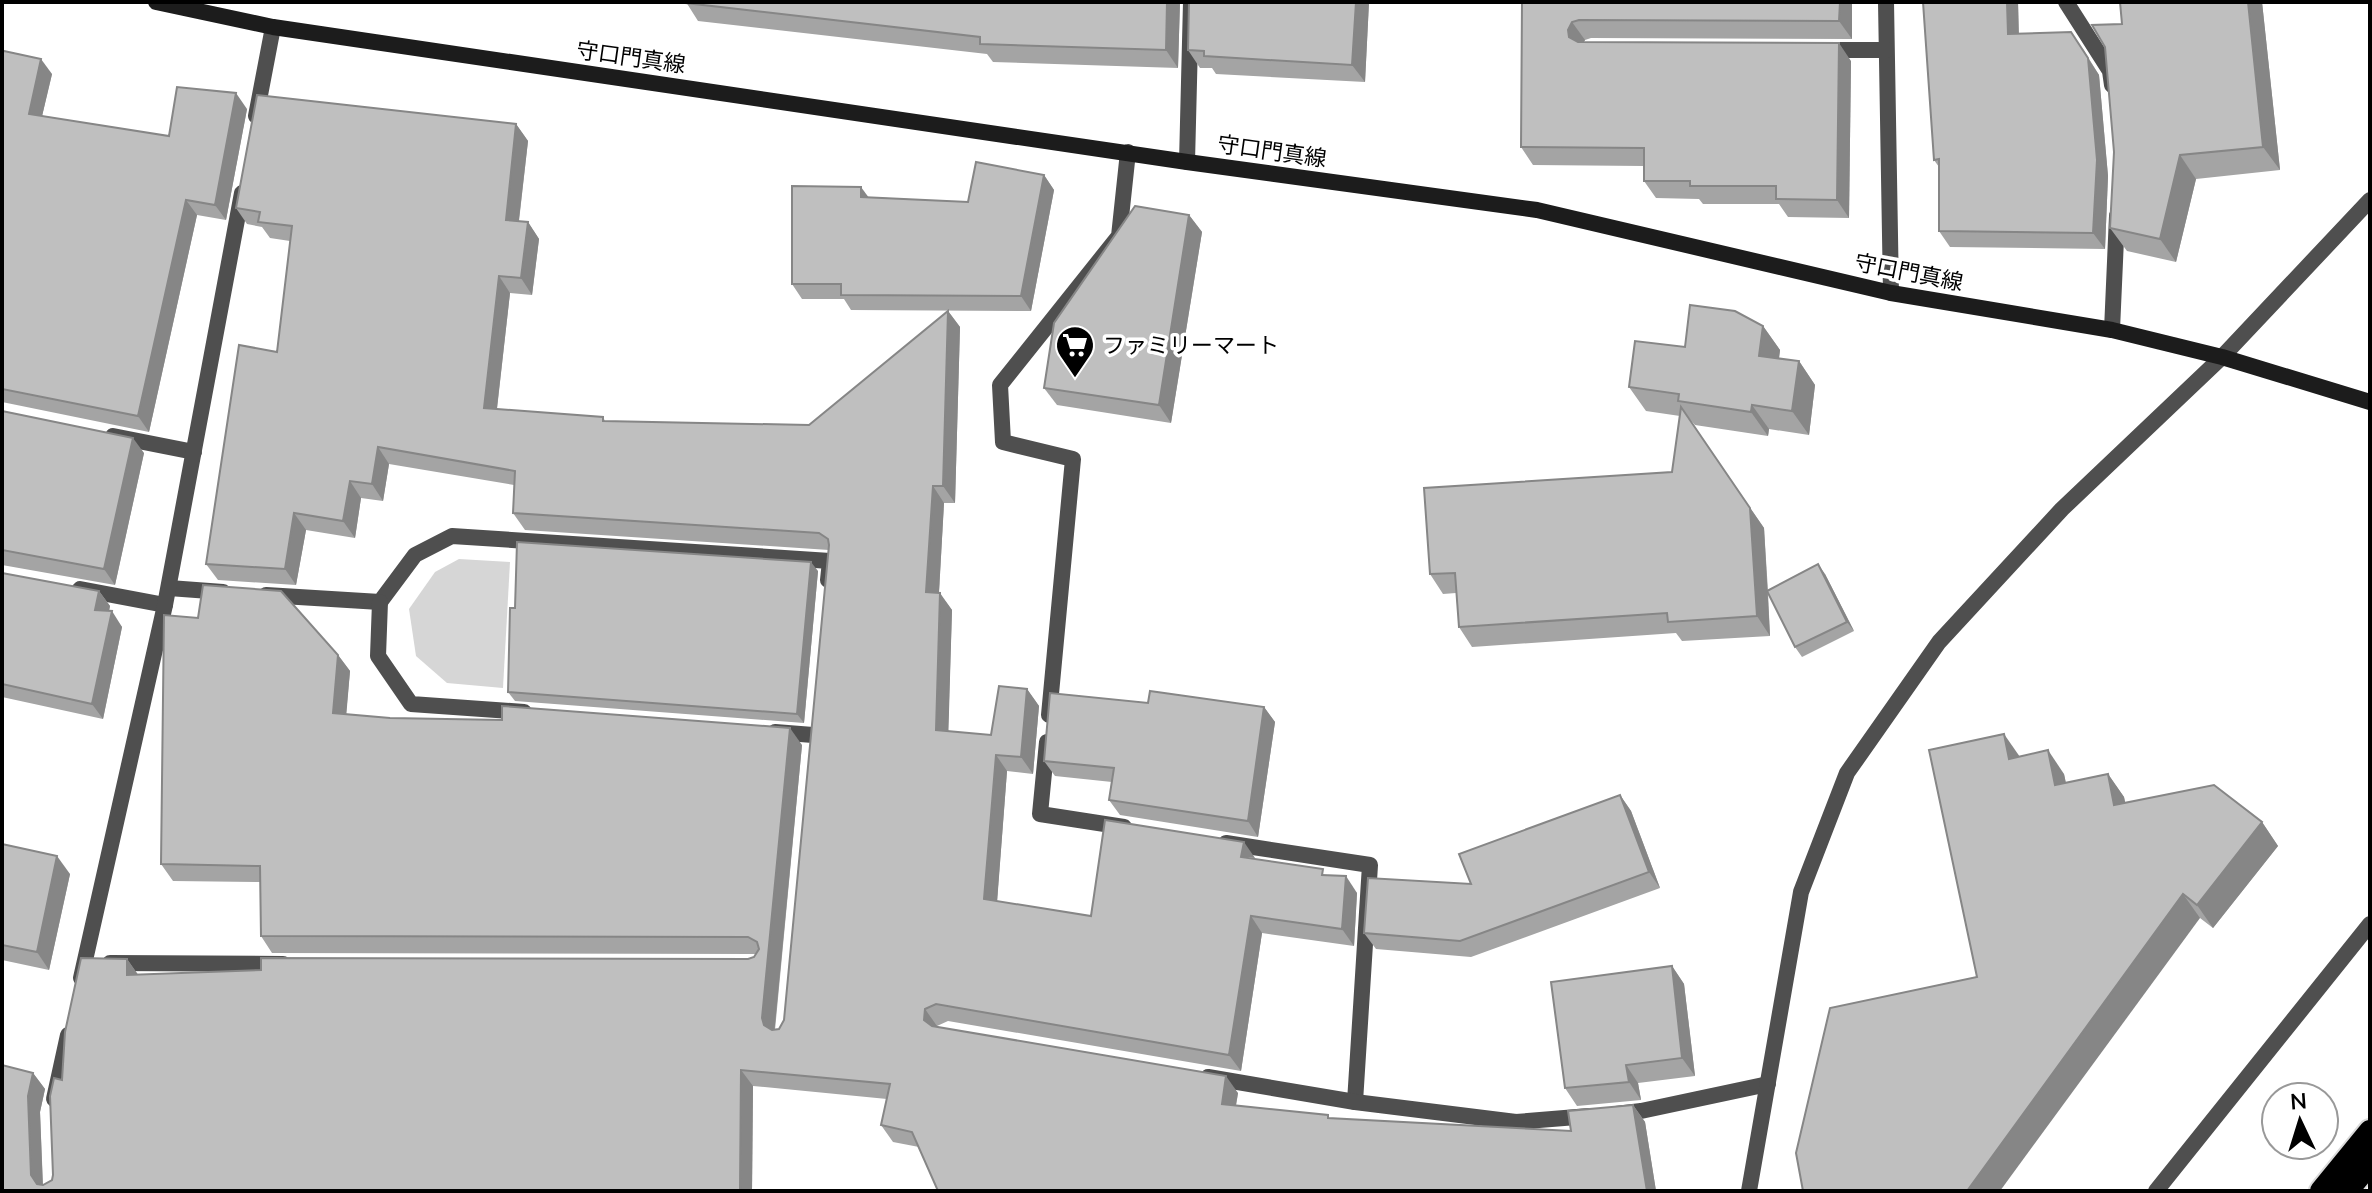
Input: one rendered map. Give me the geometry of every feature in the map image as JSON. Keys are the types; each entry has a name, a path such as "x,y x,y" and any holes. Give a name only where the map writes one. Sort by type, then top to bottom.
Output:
{"highway":[{"path":"2321,1191 2370,1131"},
{"path":"2346,1191 2370,1162"}],"main road":[{"name":"守口門真線","path":"156,2 273,27 1187,162 1537,210 1891,293 2112,330 2222,357 2370,402"}],"street":[{"path":"1187,162 1191,2"},
{"path":"1886,2 1891,293"},
{"path":"2066,2 2110,71 2113,101"},
{"path":"253,133 273,27"},
{"path":"1809,50 1886,50"},
{"path":"1128,152 1119,236 1000,385 1003,442 1073,459 1040,814 1134,828"},
{"path":"77,993 167,597 245,179"},
{"path":"1749,1191 1801,892 1847,773 1939,642 2062,509 2222,357 2370,200"},
{"path":"2112,330 2117,207"},
{"path":"90,431 194,452"},
{"path":"535,713 411,704 378,656 380,602 415,555 452,536 830,561 827,593"},
{"path":"61,586 167,597 380,602"},
{"path":"751,730 813,735"},
{"path":"1213,841 1370,865 1355,1102"},
{"path":"2156,1191 2370,924"},
{"path":"84,963 304,964"},
{"path":"51,1112 71,1022"},
{"path":"1198,1075 1355,1102 1516,1122 1641,1111 1768,1084"}],"shaded area":[{"path":"459,559 510,562 503,688 447,683 416,656 409,609 435,572"}],"building":[{"path":"686,2 1167,2 1166,50 980,44 980,37"},
{"path":"1189,2 1356,2 1352,65 1204,56 1204,51 1188,50"},
{"path":"1522,2 1840,2 1839,21 1579,20 1572,22 1568,30 1569,37 1578,42 1839,43 1837,200 1776,199 1776,186 1690,186 1690,181 1644,181 1644,148 1521,147"},
{"path":"1923,2 2007,2 2008,34 2071,32 2088,58 2097,160 2093,233 1939,231 1939,159 1934,160"},
{"path":"2120,2 2248,2 2263,147 2180,155 2160,239 2110,228 2114,152 2105,47 2092,25 2122,24"},
{"path":"4,51 41,59 29,114 169,136 177,87 236,93 215,205 186,200 138,416 2,389"},
{"path":"257,95 516,124 506,220 528,222 521,278 499,276 484,408 603,417 603,421 809,425 948,311 943,486 933,486 926,592 940,593 936,730 991,735 999,686 1027,689 1021,757 996,755 984,899 1091,916 1105,820 1244,842 1241,857 1323,869 1322,875 1346,876 1342,929 1251,916 1229,1055 936,1004 925,1009 924,1020 932,1026 1226,1076 1222,1104 1328,1115 1328,1118 1571,1131 1568,1111 1633,1105 1647,1191 938,1191 912,1132 881,1125 890,1084 741,1070 740,1191 2,1191 2,1065 33,1073 28,1096 31,1175 37,1184 43,1185 52,1180 50,1096 54,1078 62,1080 65,1032 81,958 127,959 127,975 261,970 261,958 748,959 754,957 759,949 757,942 748,937 261,936 260,866 161,864 164,615 198,618 203,585 281,591 338,655 333,713 390,718 502,720 502,706 790,728 762,1018 764,1025 772,1030 779,1029 784,1020 828,539 819,533 513,513 515,471 378,447 372,484 350,481 343,521 294,513 285,569 206,564 239,345 277,352 292,226 258,222 260,212 236,208"},
{"path":"976,162 1044,175 1021,296 841,295 841,284 792,284 792,186 861,187 861,197 968,202"},
{"path":"1135,206 1189,215 1159,405 1044,388 1054,323"},
{"path":"1690,305 1735,311 1763,326 1759,356 1799,361 1792,411 1752,405 1751,412 1678,401 1679,394 1629,387 1635,341 1685,347"},
{"path":"1681,407 1750,508 1757,616 1668,622 1667,613 1459,627 1455,573 1430,574 1424,488 1672,472"},
{"path":"2,411 133,438 104,569 2,550"},
{"path":"517,542 811,562 797,714 508,692 510,608 515,608"},
{"path":"1818,564 1847,622 1795,647 1767,591"},
{"path":"2,573 99,591 95,610 112,611 92,704 2,684"},
{"path":"1150,691 1264,707 1248,821 1109,800 1114,768 1044,761 1050,693 1148,703"},
{"path":"2004,734 2009,759 2048,750 2055,785 2108,774 2114,805 2214,785 2262,822 2197,905 2183,894 1967,1191 1803,1191 1796,1153 1830,1008 1977,977 1929,750"},
{"path":"1620,795 1649,872 1460,941 1364,933 1368,878 1471,884 1459,854"},
{"path":"2,844 57,856 37,952 2,945"},
{"path":"1672,966 1682,1058 1626,1065 1629,1082 1565,1088 1551,982"}],"place":[{"name":"ファミリーマート","path":"1075,379"}]}
